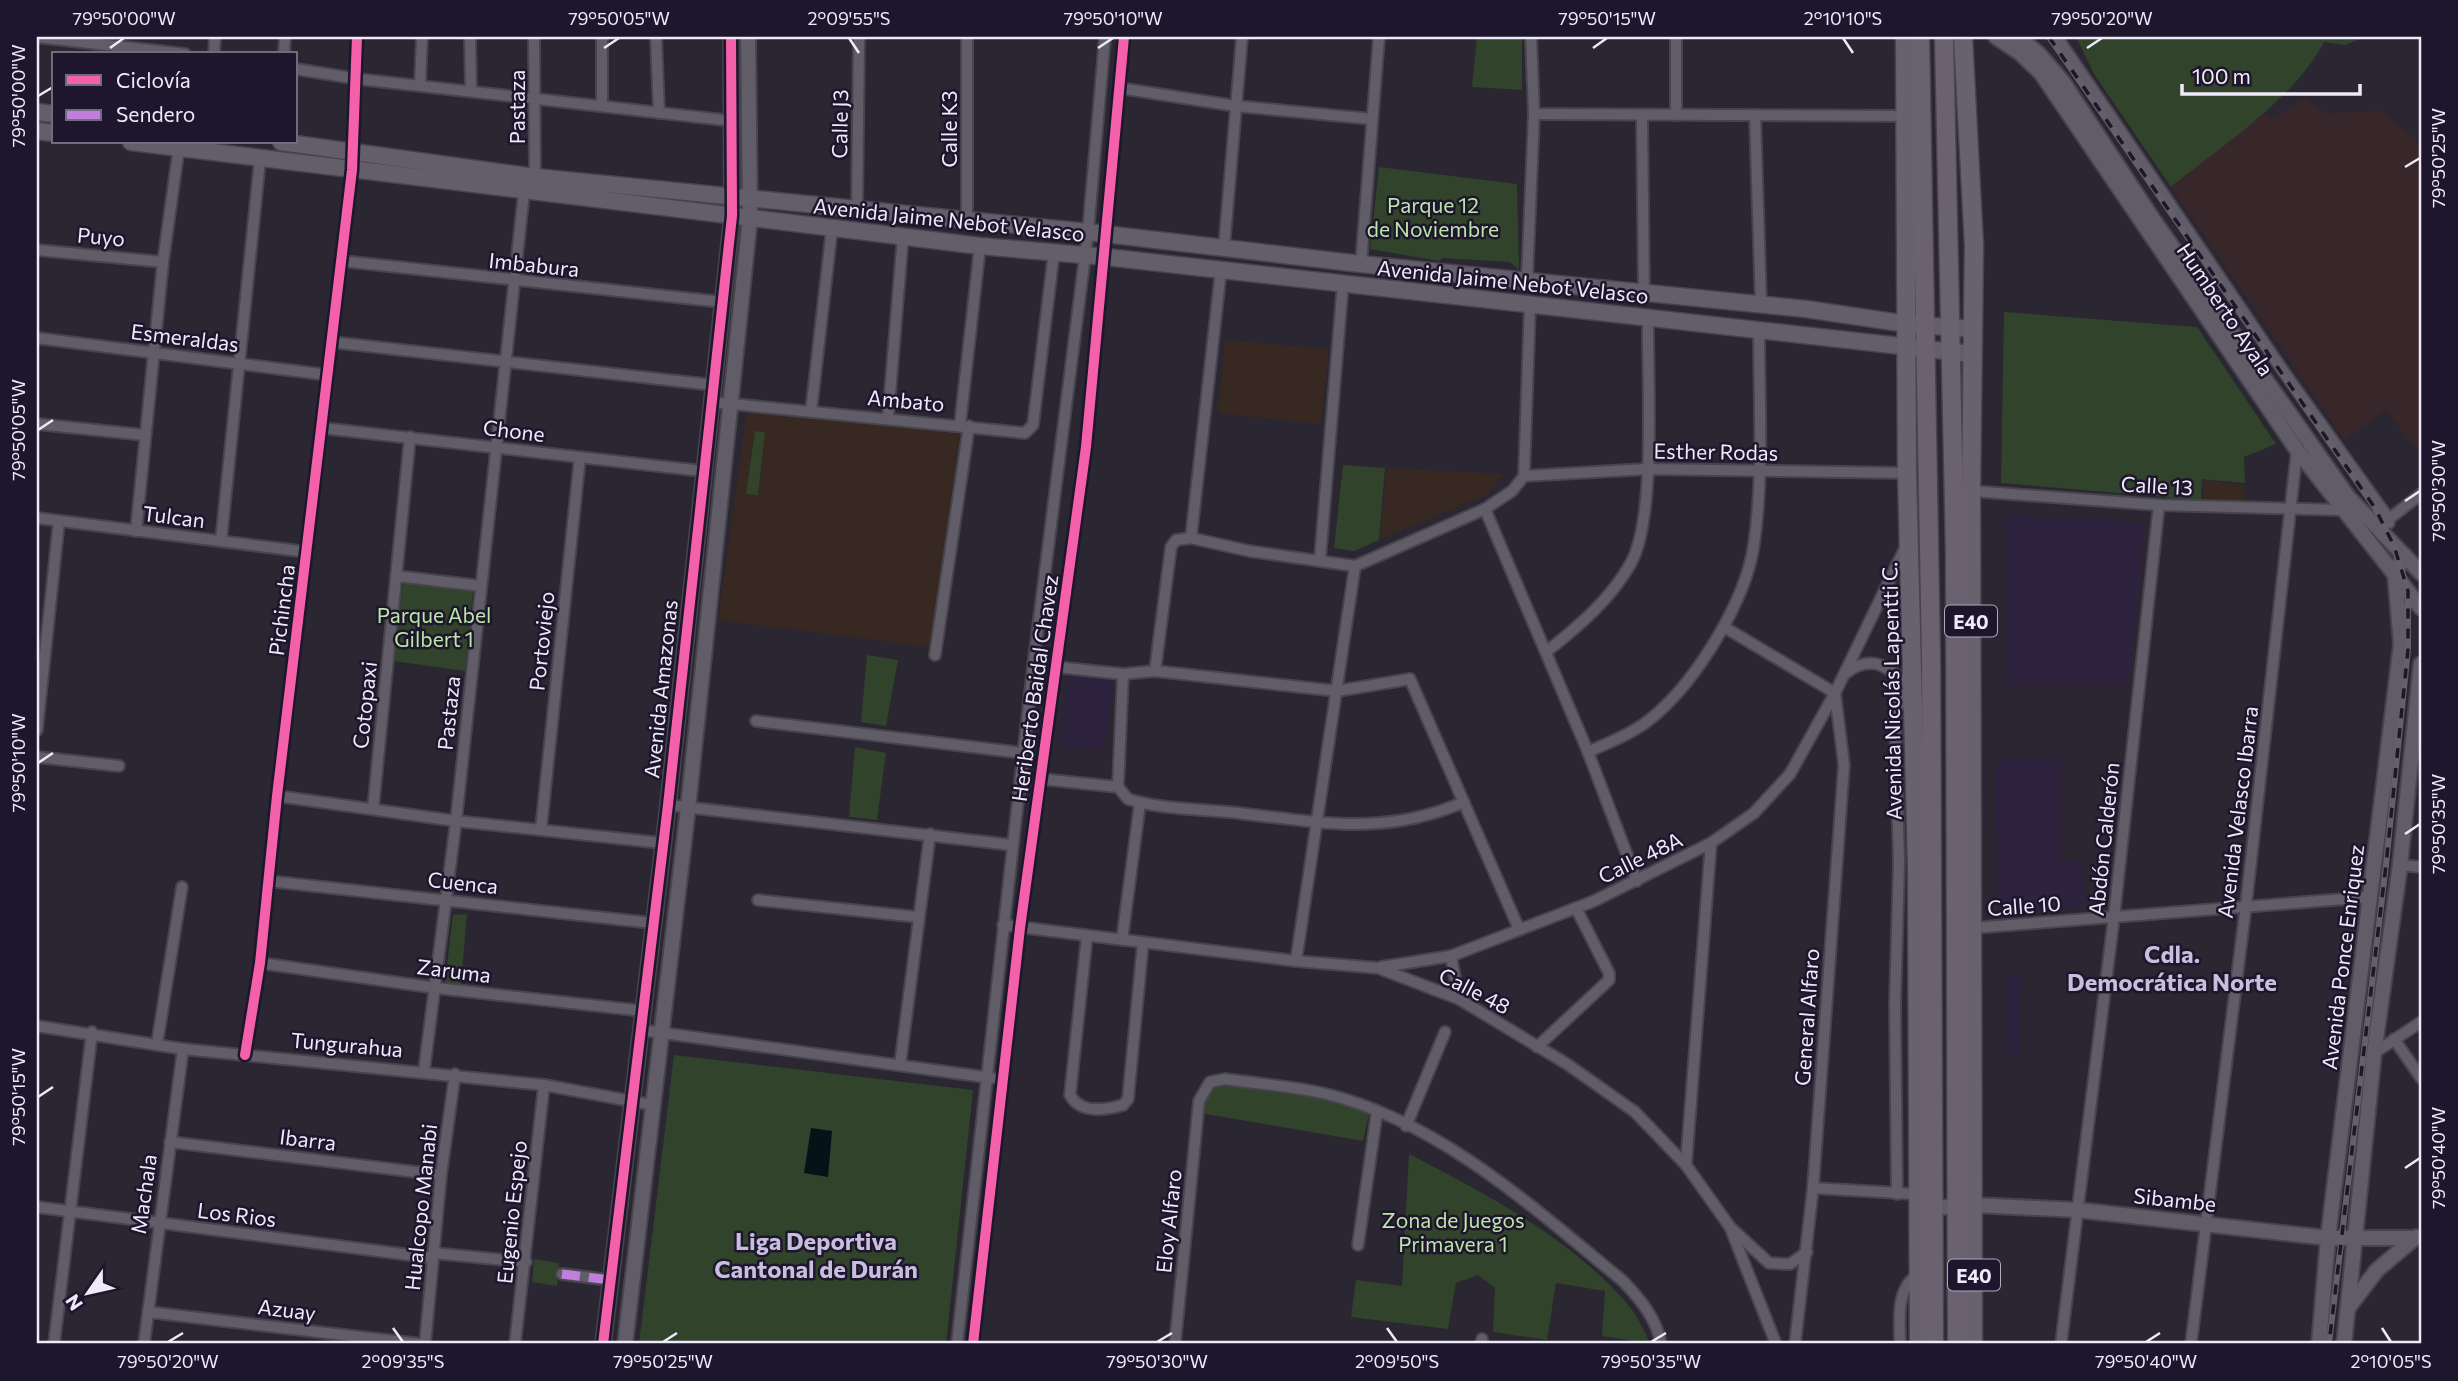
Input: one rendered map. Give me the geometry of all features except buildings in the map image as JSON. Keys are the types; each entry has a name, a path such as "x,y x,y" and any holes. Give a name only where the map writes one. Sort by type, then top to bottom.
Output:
{"highway":[{"name":"Avenida Nicolás Lapentti C.","path":"1920,37 1916,349 1931,660 1925,914 1934,1344"},
{"name":"E40","path":"1944,37 1955,552 1957,1344"}],"main road":[{"name":"Avenida Nicolás Lapentti C.","path":"1905,37 1905,116 1916,325"},
{"name":"E40","path":"1963,37 1972,172 1973,1344"},
{"name":"Avenida Jaime Nebot Velasco","path":"150,144 260,160 832,229 1972,354"},
{"name":"Avenida Jaime Nebot Velasco","path":"297,144 535,177 1088,232 1360,264 1761,305 1916,325 1973,329"},
{"name":"Avenida Nicolás Lapentti C.","path":"1916,349 1907,473 1911,536 1911,689 1925,914 1916,1194 1919,1344"}],"street":[{"path":"37,37 83,39 150,52 150,37"},
{"name":"Pichincha","path":"245,1055 260,963 277,796 342,261 352,170 358,79 357,37"},
{"path":"420,85 422,37"},
{"path":"470,37 471,90"},
{"name":"Pastaza","path":"534,37 537,98 535,177"},
{"path":"602,104 603,37"},
{"path":"656,37 659,113"},
{"name":"Avenida Amazonas","path":"625,1344 688,808 750,218 741,198 733,121 731,37"},
{"name":"Avenida Amazonas","path":"603,1344 630,1102 668,805 722,302 733,216 741,198 748,37"},
{"name":"Calle J3","path":"857,211 859,37"},
{"name":"Calle K3","path":"967,37 967,221"},
{"name":"Heriberto Baidal Chavez","path":"957,1344 1012,845 1088,232 1105,37"},
{"name":"Heriberto Baidal Chavez","path":"973,1344 1020,928 1086,447 1106,257 1105,234 1124,37"},
{"path":"1224,248 1242,37"},
{"path":"1360,264 1378,37"},
{"path":"1527,280 1534,114 1531,37"},
{"path":"1676,37 1676,115"},
{"name":"Humberto Ayala","path":"1996,37 2020,53 2040,73 2297,450 2341,510 2421,608"},
{"path":"2057,37 2284,372 2389,519"},
{"name":"Humberto Ayala","path":"2023,38 2063,82 2152,218 2348,497 2421,573"},
{"path":"298,69 358,79 602,104 733,121"},
{"path":"1119,88 1236,106 1372,119"},
{"path":"1534,114 1905,116"},
{"path":"1755,114 1761,305"},
{"path":"1642,116 1644,293"},
{"path":"136,530 163,262 179,147"},
{"path":"221,541 237,363 260,160"},
{"name":"Pastaza","path":"424,1071 456,821 524,192"},
{"path":"811,412 832,229"},
{"path":"887,417 903,236"},
{"name":"Ambato","path":"712,402 964,425 980,246"},
{"name":"Puyo","path":"37,250 163,262"},
{"path":"935,655 964,425 1025,433 1033,425 1054,252"},
{"name":"Imbabura","path":"342,261 514,282 722,302"},
{"path":"1191,538 1221,270"},
{"path":"1320,559 1343,284"},
{"path":"1155,671 1171,547 1176,540 1191,538 1249,551 1355,566 1485,509 1512,491 1524,476 1530,304"},
{"path":"1546,652 1588,618 1631,562 1643,532 1647,469 1648,318"},
{"path":"1588,752 1628,734 1653,717 1675,694 1724,627 1754,546 1760,471 1759,331"},
{"name":"Esmeraldas","path":"37,338 328,375"},
{"path":"331,342 713,385"},
{"path":"37,424 145,435"},
{"name":"Chone","path":"322,428 702,471"},
{"name":"Cotopaxi","path":"373,809 410,438"},
{"name":"Avenida Velasco Ibarra","path":"2191,1344 2246,905 2297,450"},
{"name":"Portoviejo","path":"541,829 580,457"},
{"name":"Esther Rodas","path":"1524,476 1647,469 1907,473"},
{"name":"Calle 13","path":"1971,491 2159,505 2291,511 2341,510"},
{"path":"2376,551 2389,519 2421,494"},
{"name":"Abdón Calderón","path":"2061,1344 2115,917 2159,505"},
{"path":"1485,509 1588,752 1637,881"},
{"name":"Tulcan","path":"37,518 307,552"},
{"path":"37,730 38,699 59,521"},
{"name":"Calle 48A","path":"1378,968 1451,956 1576,908 1637,881 1711,843 1754,813 1790,774 1835,693 1911,536"},
{"path":"2395,574 2404,555"},
{"path":"1296,961 1355,566"},
{"name":"Avenida Ponce Enriquez","path":"2319,1344 2328,1238 2401,644 2395,574"},
{"path":"396,576 481,586"},
{"path":"37,607 50,609"},
{"path":"1724,627 1835,693"},
{"path":"1843,675 1864,662 1876,662 1895,673 1911,689 1902,697 1895,717 1899,863 1895,1004 1897,1194"},
{"name":"Avenida Ponce Enriquez","path":"2344,1344 2374,1053 2416,752 2421,664"},
{"path":"1056,667 1123,674 1155,671 1336,691 1410,678 1519,929"},
{"path":"1123,674 1118,787 1128,799 1140,803 1317,823 1358,825 1410,821 1464,802"},
{"name":"General Alfaro","path":"1795,1344 1814,1188 1844,765 1835,693"},
{"path":"756,721 1023,753"},
{"path":"37,757 119,766"},
{"path":"1041,779 1118,787"},
{"path":"277,796 456,821 662,843"},
{"path":"1122,940 1140,803"},
{"path":"668,805 1012,845"},
{"path":"900,1065 930,834"},
{"path":"1686,1165 1711,843"},
{"path":"2400,865 2421,867"},
{"name":"Cuenca","path":"268,881 652,923"},
{"path":"157,1044 181,887"},
{"name":"Calle 10","path":"1972,928 2371,897"},
{"path":"758,900 918,917"},
{"path":"1537,1046 1609,980 1609,973 1576,908"},
{"name":"Calle 48","path":"1003,925 1296,961 1378,968 1459,999 1537,1046 1635,1112 1686,1165 1730,1227 1776,1344"},
{"path":"1087,936 1070,1095 1076,1105 1093,1110 1124,1105 1128,1099 1143,943"},
{"path":"1451,956 1459,999"},
{"name":"Zaruma","path":"260,963 436,988 643,1012"},
{"path":"2374,1053 2421,1022"},
{"name":"Tungurahua","path":"37,1026 92,1032 183,1049 544,1084 653,1105"},
{"path":"641,1030 1002,1079"},
{"path":"54,1344 92,1032"},
{"path":"1406,1126 1445,1032"},
{"path":"2394,1039 2421,1078"},
{"name":"Machala","path":"144,1344 183,1049"},
{"name":"Hualcopo Manabi","path":"423,1344 455,1074"},
{"name":"Eloy Alfaro","path":"1175,1344 1199,1101 1210,1082 1225,1079 1326,1094 1377,1112"},
{"name":"Eugenio Espejo","path":"514,1344 526,1262 544,1084"},
{"path":"1358,1245 1377,1112 1438,1141 1508,1187 1623,1281 1645,1306 1661,1344"},
{"name":"Ibarra","path":"170,1142 441,1175"},
{"path":"1814,1188 1916,1194"},
{"name":"Sibambe","path":"1932,1208 1955,1209 1974,1205 2078,1210 2328,1238 2418,1236"},
{"name":"Los Rios","path":"37,1207 433,1256 526,1262"},
{"path":"1730,1227 1769,1263 1790,1264 1807,1252"},
{"name":"Sibambe","path":"2348,1309 2377,1270 2418,1236"},
{"path":"562,1274 610,1280"},
{"path":"1900,1344 1903,1292 1909,1280 1918,1274"},
{"name":"Azuay","path":"148,1312 423,1344"}],"shaded area":[{"path":"2305,99 2325,113 2381,111 2421,143 2421,458 2387,410 2344,440 2171,187 2264,113 2271,119"},
{"path":"1225,340 1329,349 1321,424 1218,413"},
{"path":"747,411 960,434 931,647 718,620"},
{"path":"1387,468 1504,474 1487,495 1380,539"},
{"path":"2203,480 2244,485 2245,504 2203,500"},
{"path":"2006,515 2145,523 2128,686 2007,686"},
{"path":"1068,675 1113,681 1104,750 1059,744"},
{"path":"2061,757 2061,860 2081,862 2086,906 1999,916 1995,761"},
{"path":"2009,976 2021,976 2019,1055 2005,1054"},
{"path":"811,1128 832,1131 828,1177 804,1173"}],"green space":[{"path":"1477,37 1522,37 1522,90 1472,87"},
{"path":"2076,37 2365,37 2345,45 2324,42 2311,63 2275,103 2171,187 2094,74"},
{"name":"Parque 12 de Noviembre","path":"1379,167 1517,184 1519,270 1510,262 1443,258 1439,261 1370,249"},
{"path":"2004,312 2197,327 2276,444 2244,457 2245,483 2202,479 2201,500 2001,483"},
{"path":"755,431 765,432 758,495 746,494"},
{"path":"1343,465 1385,468 1379,540 1354,551 1334,548"},
{"name":"Parque Abel Gilbert 1","path":"403,583 473,591 465,671 393,661"},
{"path":"867,655 898,660 886,726 861,722"},
{"path":"855,747 886,753 877,820 849,817"},
{"path":"467,914 461,984 445,983 453,915"},
{"name":"Liga Deportiva Cantonal de Durán","path":"674,1055 973,1090 946,1344 639,1344"},
{"path":"1210,1082 1292,1089 1370,1110 1363,1141 1200,1113"},
{"name":"Zona de Juegos Primavera 1","path":"1409,1154 1498,1202 1556,1239 1583,1260 1630,1307 1651,1344 1602,1336 1605,1291 1556,1283 1547,1340 1493,1332 1495,1288 1478,1275 1456,1283 1448,1329 1351,1317 1356,1280 1402,1286"},
{"path":"534,1259 559,1263 557,1286 532,1282"}],"railway":[{"path":"2049,37 2375,508 2394,546 2408,591 2408,649 2386,865 2329,1344"}],"marked path":[{"path":"562,1274 610,1280"}],"cycle path":[{"path":"245,1055 260,963 277,796 352,170 357,37"},
{"path":"603,1344 668,805 732,216 731,37"},
{"path":"973,1344 1020,928 1086,447 1124,37"}],"district":[{"name":"Cdla. Democrática Norte","path":"2172,967"},
{"name":"Liga Deportiva Cantonal de Durán","path":"816,1254"}]}
